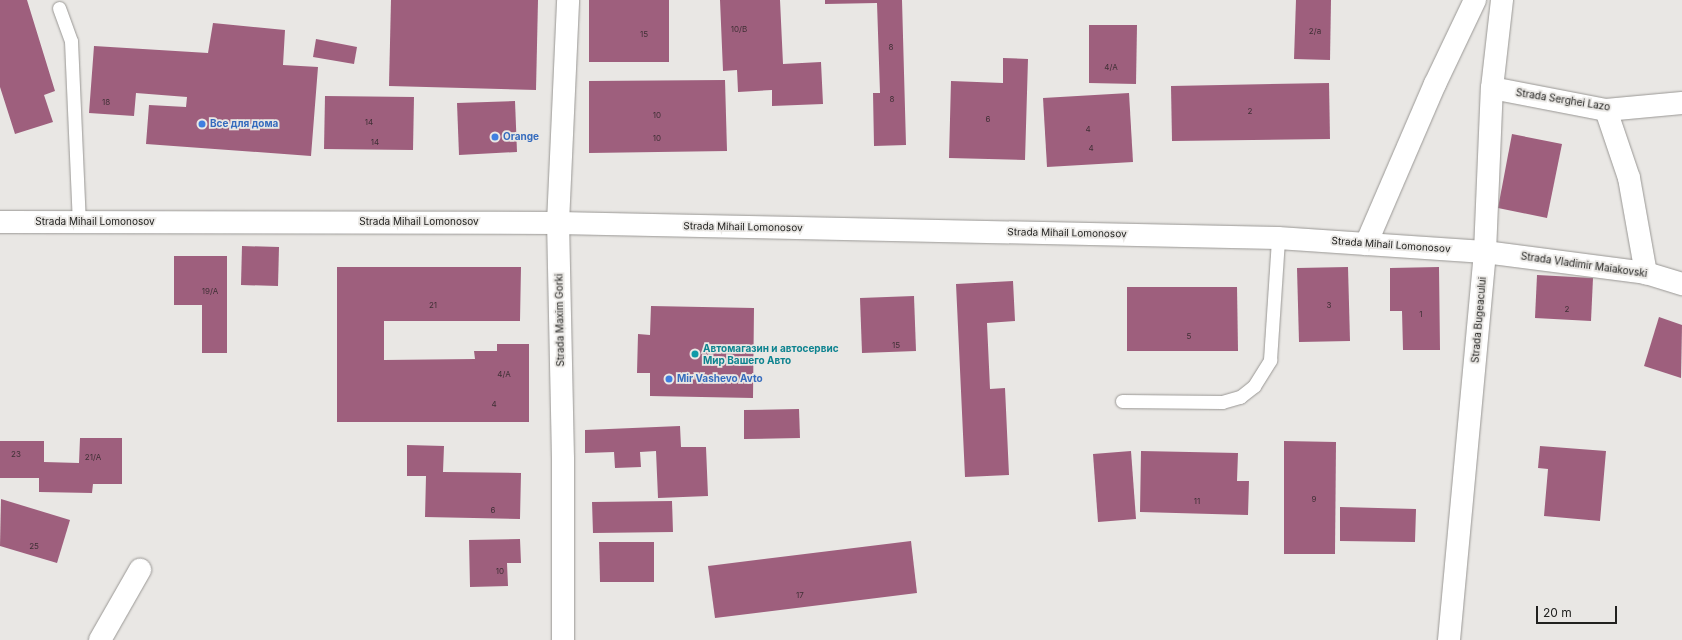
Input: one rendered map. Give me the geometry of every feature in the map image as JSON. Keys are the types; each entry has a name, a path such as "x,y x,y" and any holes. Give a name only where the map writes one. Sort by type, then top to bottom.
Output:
{"street":[{"name":"Strada Maxim Gorki","path":"563,640 563,459 558,223 568,0"},
{"path":"1366,244 1435,84 1475,0"},
{"name":"Strada Bugeacului","path":"1449,640 1485,252 1492,88 1502,0"},
{"name":"Strada Serghei Lazo","path":"1492,88 1606,110 1682,103"},
{"path":"1606,110 1629,178 1646,273"},
{"name":"Strada Mihail Lomonosov","path":"0,222 558,223 1278,238 1485,252"},
{"name":"Strada Vladimir Maiakovski","path":"1485,252 1646,273 1682,284"},
{"path":"100,640 140,570"}],"lane":[{"path":"59,8 71,41 79,222"},
{"path":"1122,402 1222,402 1240,397 1254,386 1270,360 1278,238"}],"building":[{"path":"0,0 27,0 55,91 44,95 53,122 15,134 0,87"},
{"path":"391,0 538,0 536,90 389,86"},
{"path":"589,0 669,0 669,62 589,62"},
{"path":"720,0 780,0 783,64 821,62 823,104 772,106 772,90 738,92 737,70 723,71"},
{"path":"825,0 902,0 906,145 874,146 873,93 880,93 877,3 825,4"},
{"path":"1296,0 1331,0 1330,60 1294,59"},
{"path":"213,23 285,30 283,65 318,67 311,156 146,144 149,105 186,107 187,97 136,93 134,116 89,113 94,46 208,53"},
{"path":"1089,25 1137,25 1136,84 1089,83"},
{"path":"316,39 357,47 354,64 313,57"},
{"path":"1003,58 1028,59 1025,160 949,158 951,81 1003,83"},
{"path":"725,80 727,151 589,153 589,81"},
{"path":"1329,83 1330,139 1172,141 1171,86"},
{"path":"1129,93 1133,162 1047,167 1043,98"},
{"path":"325,96 414,97 413,150 324,149"},
{"path":"515,101 517,152 459,155 457,103"},
{"path":"1512,134 1562,144 1547,218 1498,208"},
{"path":"242,246 279,247 278,286 241,285"},
{"path":"174,256 227,256 227,353 202,353 202,305 174,305"},
{"path":"337,267 521,267 520,321 384,321 384,360 475,359 474,351 497,351 497,344 529,344 529,422 337,422"},
{"path":"1348,267 1350,341 1299,342 1297,268"},
{"path":"1439,267 1440,350 1403,350 1402,311 1390,311 1390,268"},
{"path":"1537,275 1593,278 1591,321 1535,318"},
{"path":"1013,281 1015,321 987,323 990,389 1005,388 1009,475 965,477 956,284"},
{"path":"1127,287 1237,287 1238,351 1127,351"},
{"path":"914,296 916,351 862,353 860,298"},
{"name":"Автомагазин и автосервис Мир Вашего Авто","path":"651,306 754,308 753,398 650,396 650,373 637,373 638,334 650,335"},
{"path":"1659,317 1682,325 1681,378 1644,366"},
{"path":"799,409 800,438 744,439 744,410"},
{"path":"680,426 681,447 706,447 708,496 658,498 656,451 640,452 641,467 615,468 614,452 585,453 585,430"},
{"path":"80,438 122,438 122,484 93,484 92,493 39,492 39,478 0,478 0,441 44,441 44,462 79,463"},
{"path":"1284,441 1336,442 1335,554 1284,554"},
{"path":"407,445 444,446 443,472 521,473 520,519 425,517 426,476 407,476"},
{"path":"1540,446 1606,451 1600,521 1544,516 1548,469 1538,468"},
{"path":"1131,451 1136,519 1098,522 1093,454"},
{"path":"1141,451 1238,453 1237,481 1249,481 1248,515 1140,512"},
{"path":"1,499 70,520 57,563 0,546"},
{"path":"672,501 673,532 593,533 592,502"},
{"path":"1340,507 1416,509 1415,542 1340,541"},
{"path":"520,539 521,563 507,563 508,586 470,587 469,540"},
{"path":"911,541 917,593 715,618 708,566"},
{"path":"599,542 654,542 654,582 600,582"}],"place":[{"name":"Все для дома","path":"202,124"},
{"name":"Orange","path":"495,137"},
{"name":"Автомагазин и автосервис Мир Вашего Авто","path":"695,354"},
{"name":"Mir Vashevo Avto","path":"669,379"}]}
